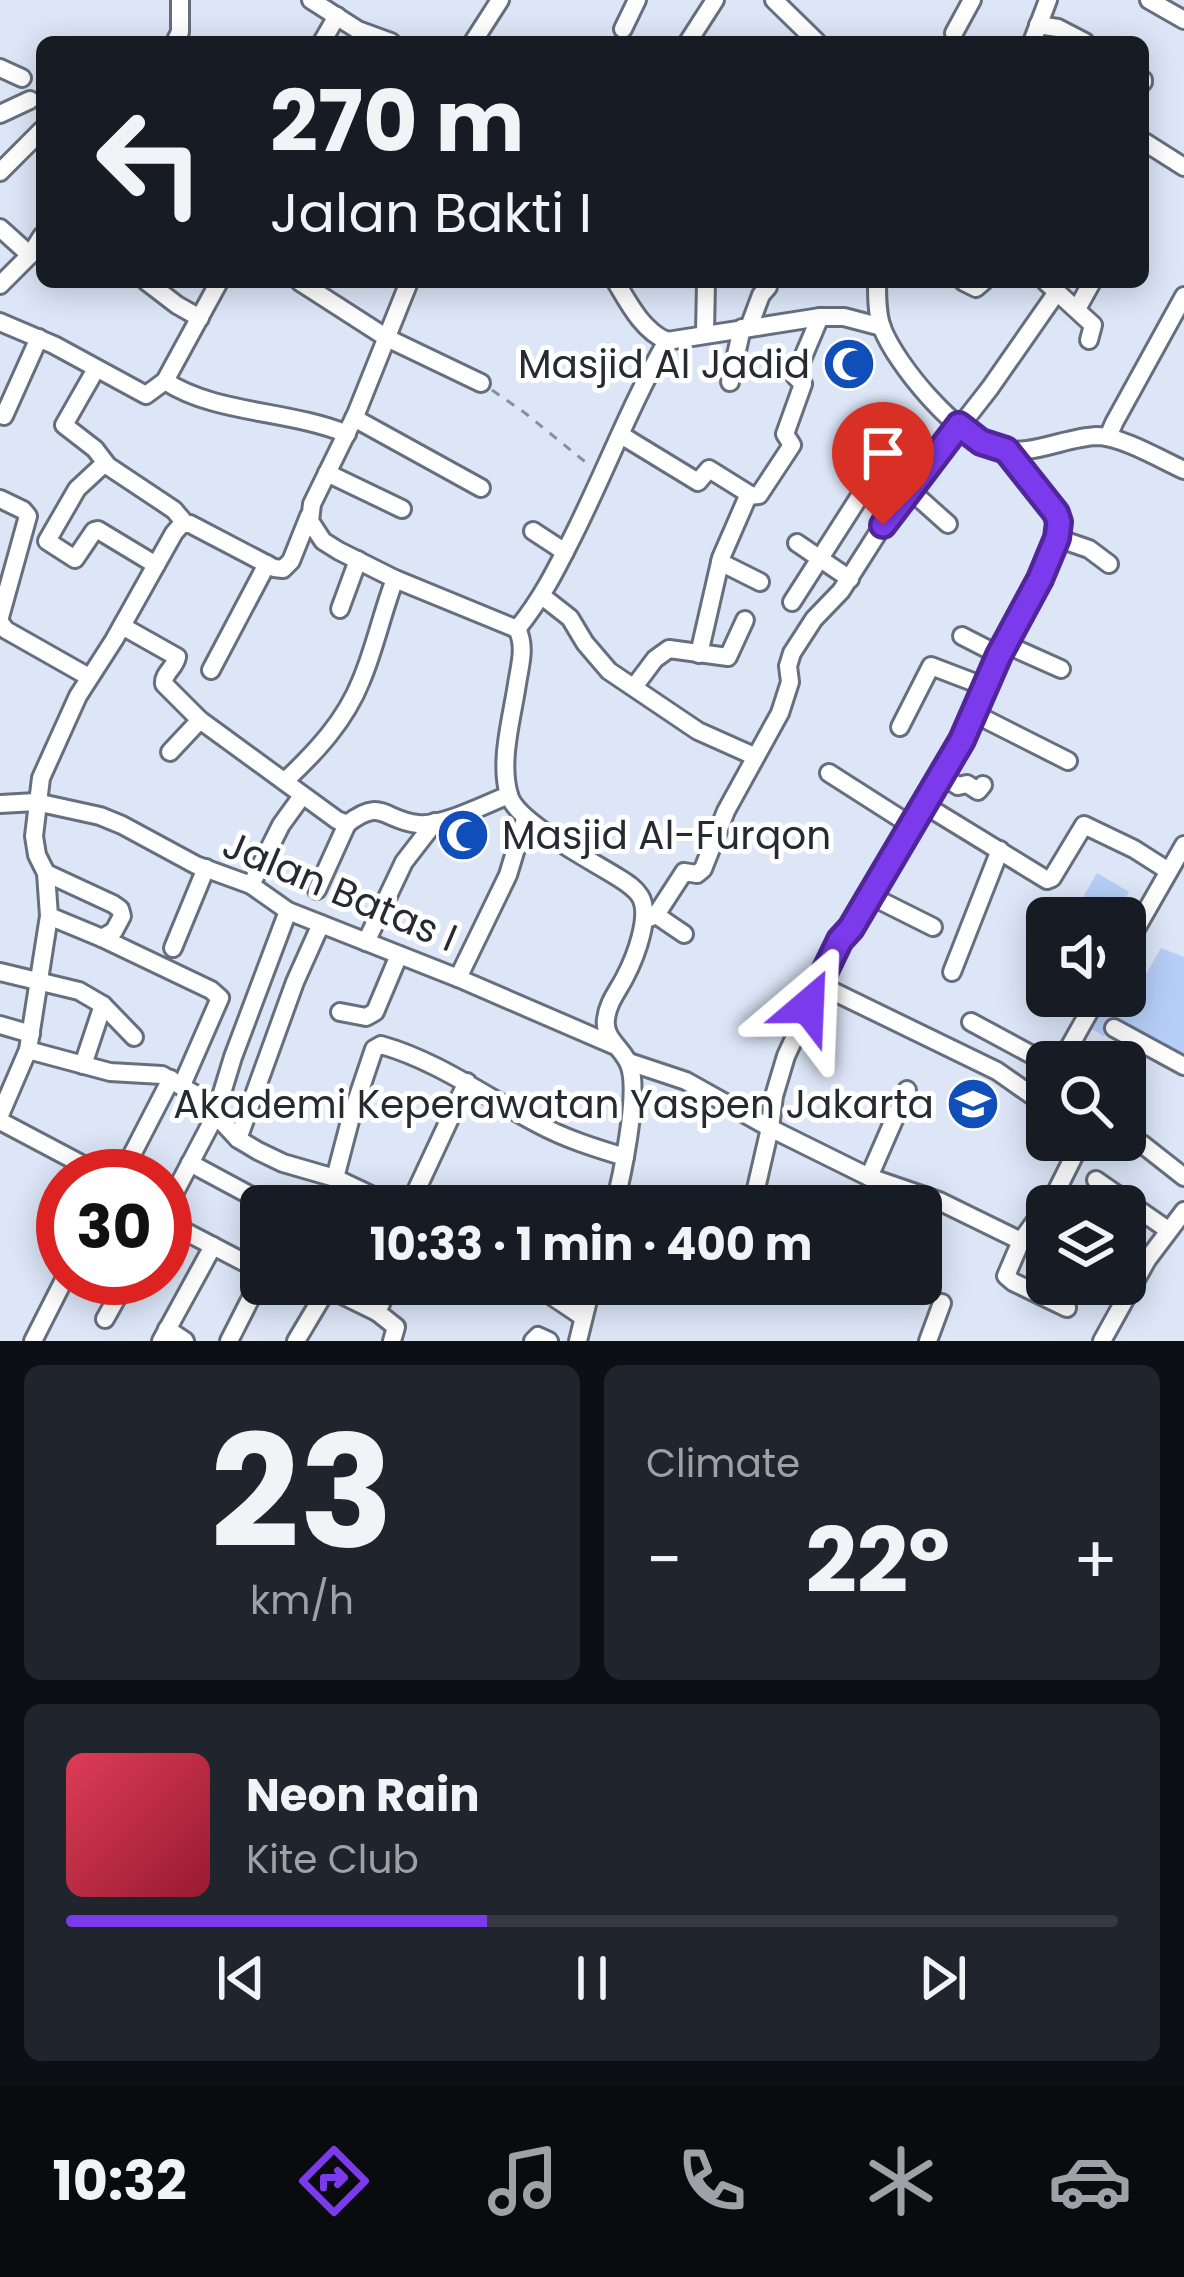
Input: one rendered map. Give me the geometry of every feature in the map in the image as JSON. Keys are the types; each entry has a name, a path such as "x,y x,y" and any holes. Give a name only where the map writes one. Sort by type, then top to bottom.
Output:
{"street":[{"path":"178,36 180,0"},
{"path":"311,0 374,36"},
{"path":"477,36 500,0"},
{"path":"622,29 638,0"},
{"path":"692,36 715,0"},
{"path":"774,0 811,36"},
{"path":"954,33 972,0"},
{"path":"1035,34 1048,0"},
{"path":"1149,0 1184,20"},
{"path":"326,36 338,16"},
{"path":"1035,34 1058,28 1073,36"},
{"path":"0,68 22,78"},
{"path":"0,114 30,100"},
{"path":"0,172 36,136"},
{"path":"1149,145 1184,167"},
{"path":"0,228 36,245"},
{"path":"0,285 36,248"},
{"path":"153,288 200,318"},
{"path":"0,322 39,338 142,395 150,394 165,381 215,288"},
{"path":"309,288 387,338 481,382"},
{"path":"96,369 64,424 105,463 174,510 185,523 279,569 289,566 407,288"},
{"path":"620,288 660,340 820,317 844,317 882,327"},
{"path":"705,333 706,288"},
{"path":"730,382 746,328 767,288"},
{"path":"880,288 882,327 919,385 981,442 1006,450 1108,437 1184,470"},
{"path":"619,1185 632,1081 623,1054 607,1033 607,1015 650,918 684,872 698,874 703,869 726,811 786,700 792,652 990,388 1051,288"},
{"path":"1053,288 1093,325 1090,340"},
{"path":"1078,309 1089,288"},
{"path":"1108,437 1183,301"},
{"path":"621,435 698,482 710,469 749,494 759,495 792,446 785,434 803,384 795,376 820,317"},
{"path":"4,416 39,338"},
{"path":"517,629 536,606 565,552 667,340"},
{"path":"165,381 185,395 351,426 481,488"},
{"path":"757,1185 786,1055 840,940 912,826 974,714 1057,538 1056,513 1006,450"},
{"path":"105,463 77,489 47,541 76,559 98,530 156,565"},
{"path":"327,473 402,509"},
{"path":"792,602 865,488"},
{"path":"911,491 948,524"},
{"path":"699,654 720,562 749,494"},
{"path":"0,499 28,517 3,592 0,620 6,630 89,676"},
{"path":"309,516 323,541 394,579 517,629 522,651 507,755 509,795 525,818 633,888 650,918 684,934"},
{"path":"56,1149 0,1118 30,1042 49,916 46,873 34,836 36,802 41,778 89,676 174,533 185,523"},
{"path":"533,531 565,552"},
{"path":"1057,538 1089,549 1109,564"},
{"path":"796,543 850,579"},
{"path":"340,609 358,560"},
{"path":"720,562 760,582"},
{"path":"211,670 268,564"},
{"path":"285,781 326,739 350,704 394,579"},
{"path":"542,596 570,618 599,661 698,731 754,756"},
{"path":"634,687 669,649 728,657 745,620"},
{"path":"122,626 177,657 164,684 200,720 347,824"},
{"path":"962,636 1061,668"},
{"path":"900,727 931,665 986,687"},
{"path":"974,714 1068,761"},
{"path":"170,752 200,720"},
{"path":"829,773 912,826"},
{"path":"940,774 958,786 968,784 978,791 983,784"},
{"path":"316,890 347,824 362,812 371,810 422,825 509,795"},
{"path":"251,885 281,825 302,796"},
{"name":"Jalan Batas I","path":"0,804 36,802 122,824 206,868 251,885 287,911 458,978 686,1081 869,1177 939,1201 1021,1241"},
{"path":"923,804 1044,879 1052,878 1084,825 1134,848 1167,870"},
{"path":"458,978 508,875 525,818"},
{"path":"366,942 404,862 435,822"},
{"path":"1146,909 1184,845"},
{"path":"952,972 1000,850"},
{"path":"173,948 206,868"},
{"path":"46,873 120,909 122,916 114,931 102,938"},
{"path":"868,895 933,927"},
{"path":"192,1159 215,1116 287,911"},
{"path":"49,916 220,998 137,1149"},
{"path":"238,1139 321,924"},
{"path":"340,1012 366,1017 375,1012 399,955"},
{"path":"0,972 79,991 103,1005 134,1037"},
{"path":"820,985 1026,1088"},
{"path":"83,1065 103,1005"},
{"path":"971,1022 1026,1052"},
{"path":"0,1025 83,1065 110,1072 152,1072 176,1082 198,1096 238,1139 283,1163 346,1185"},
{"path":"1114,1028 1184,1066"},
{"path":"335,1178 374,1049 380,1045 467,1082 574,1142 625,1157"},
{"path":"420,1185 467,1082"},
{"path":"869,1177 907,1090"},
{"path":"1146,1147 1184,1177"},
{"path":"192,1164 240,1190"},
{"path":"1096,1180 1168,1230"},
{"path":"1146,1254 1184,1211"},
{"path":"192,1235 240,1262"},
{"path":"1026,1236 1006,1276 1067,1308"},
{"path":"185,1341 164,1335 213,1246"},
{"path":"33,1341 51,1305"},
{"path":"105,1318 112,1305"},
{"path":"229,1341 246,1305"},
{"path":"299,1340 318,1305"},
{"path":"364,1305 395,1327 392,1341"},
{"path":"377,1312 380,1305"},
{"path":"566,1305 584,1317"},
{"path":"578,1341 587,1305"},
{"path":"928,1341 941,1305"},
{"path":"1102,1341 1117,1305"},
{"path":"532,1341 538,1336 549,1341"}],"path":[{"path":"481,382 603,475"}],"shaded area":[{"path":"1097,873 1129,892 1126,897 1083,897"},
{"path":"1161,948 1184,957 1184,1058 1112,1021 1104,1036 1088,1027 1093,1017 1146,1017 1146,974"}],"place":[{"name":"Masjid Al Jadid","path":"849,364"},
{"name":"Masjid Al-Furqon","path":"463,835"},
{"name":"Akademi Keperawatan Yaspen Jakarta","path":"973,1104"}],"route":[{"path":"808,1006 840,940 962,740 999,655 1040,579 1059,522 1006,450 981,442 959,425 883,525"}]}
